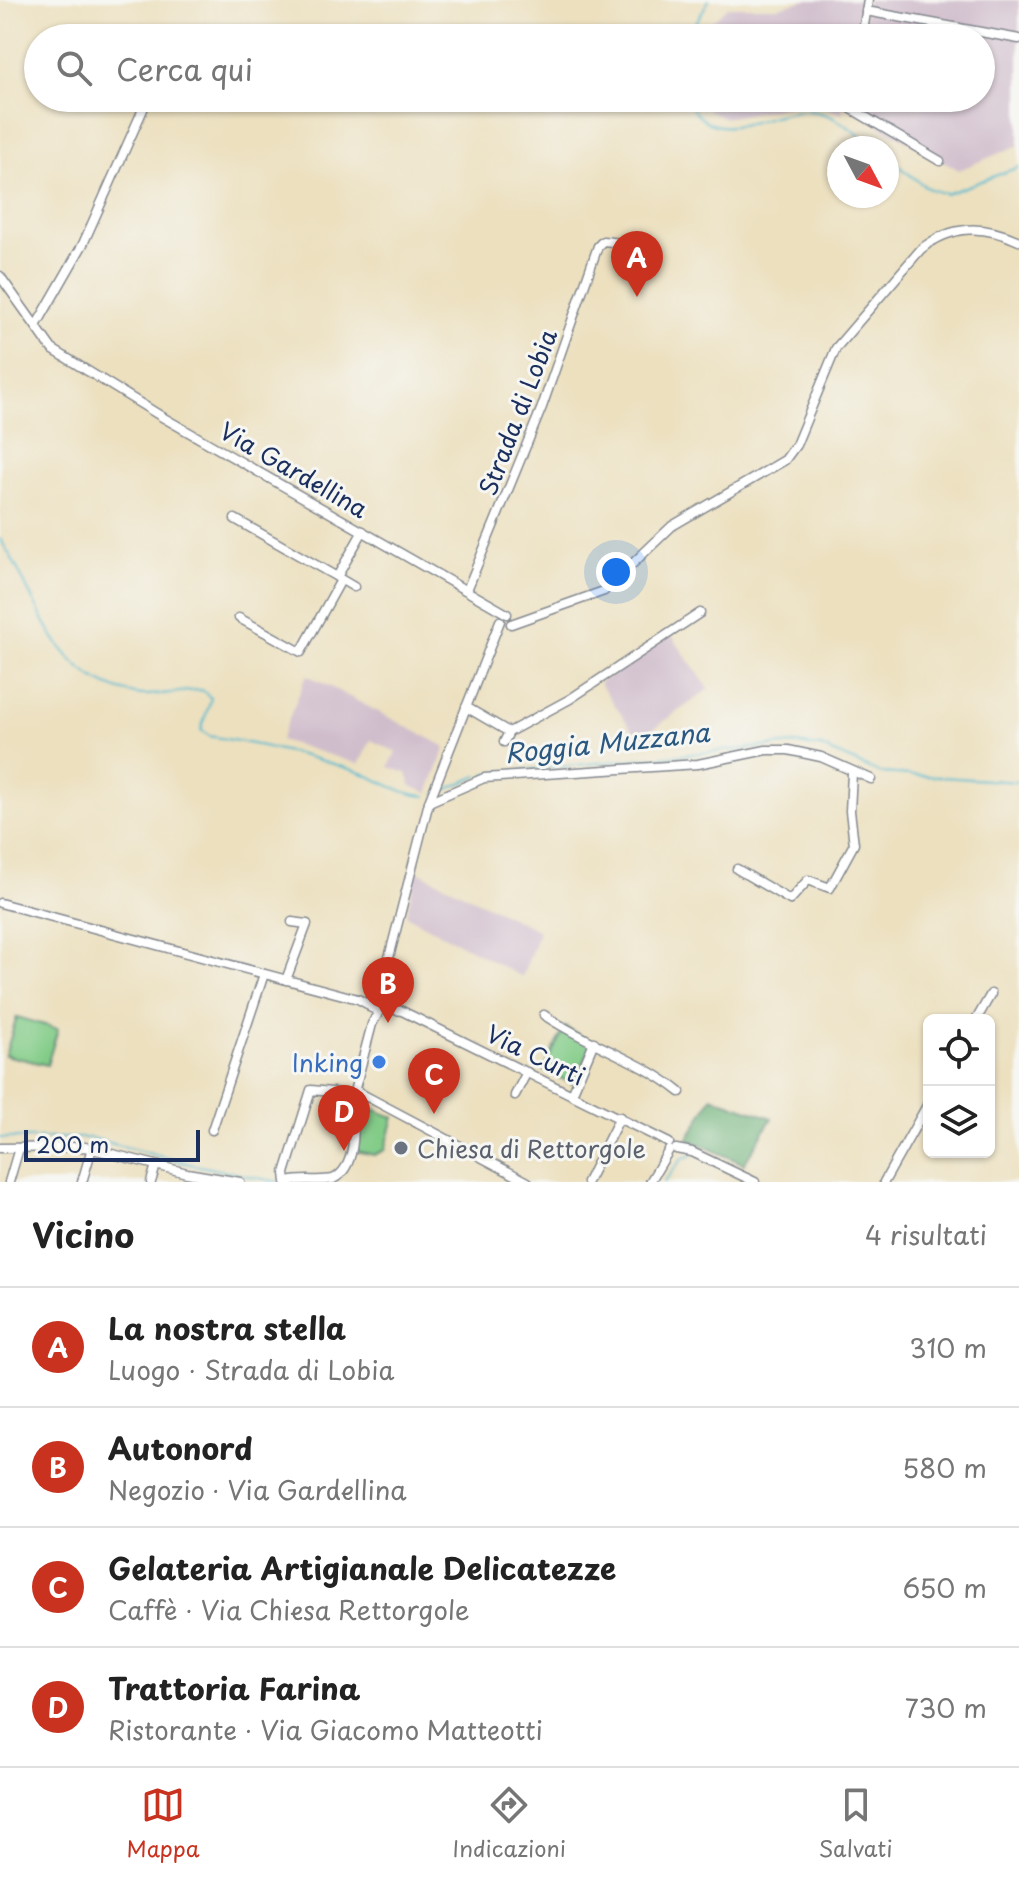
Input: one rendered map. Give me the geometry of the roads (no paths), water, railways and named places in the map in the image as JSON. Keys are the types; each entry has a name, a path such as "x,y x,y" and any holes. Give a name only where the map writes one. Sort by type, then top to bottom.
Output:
{"street":[{"path":"864,24 868,0"},
{"path":"866,11 937,24"},
{"path":"995,35 1019,39"},
{"path":"0,276 36,326 83,244 142,112"},
{"path":"857,112 940,161"},
{"path":"528,1182 384,1105 357,1097 311,1090 285,1173 287,1182 323,1180 342,1172 351,1152 357,1097 358,1076 372,1024 381,1009 384,977 430,799 493,641 507,620 536,616 604,591 677,522 771,471 785,460 798,440 836,348 933,239 967,228 993,231 1019,241"},
{"name":"Strada di Lobia","path":"467,590 542,407 598,246 603,241 631,244"},
{"name":"Via Gardellina","path":"36,326 52,349 79,366 164,418 491,604 507,620"},
{"path":"235,519 354,587"},
{"path":"239,618 301,652 363,531"},
{"path":"504,742 509,732 570,699 700,613"},
{"path":"466,707 509,732"},
{"path":"430,799 484,778 698,764 766,750 788,750 821,757 871,779"},
{"path":"737,869 790,900 808,880 830,888 854,844 850,811 852,773"},
{"path":"0,903 371,1001 381,1009"},
{"path":"286,980 307,924 292,922"},
{"path":"212,1130 264,974"},
{"path":"372,1024 371,1001 384,977"},
{"path":"979,1014 991,994"},
{"path":"371,1001 383,996"},
{"name":"Via Curti","path":"381,1009 402,1011 620,1117 671,1147 692,1152 755,1182"},
{"path":"544,1015 654,1070 680,1092"},
{"path":"572,1094 594,1042"},
{"path":"515,1095 527,1072"},
{"path":"884,1182 923,1113"},
{"path":"587,1182 620,1117"},
{"path":"650,1182 671,1147"},
{"path":"0,1148 92,1148 217,1180 240,1182"},
{"path":"9,1182 19,1148"},
{"path":"82,1182 92,1148"},
{"path":"151,1182 156,1165"}],"waterway":[{"path":"695,24 709,0"},
{"path":"696,112 712,124 728,126 792,112"},
{"path":"816,112 832,117 860,136"},
{"path":"899,166 927,188 946,194 1019,167"},
{"name":"Roggia Muzzana","path":"0,539 51,634 84,671 107,685 149,695 202,690 211,698 201,730 209,736 319,760 356,771 408,793 426,796"},
{"name":"Roggia Muzzana","path":"484,774 793,744 821,747 880,773 1019,782"},
{"name":"Roggia Muzzana","path":"436,794 478,776"},
{"path":"0,1138 91,1138 190,1164 278,1182"},
{"path":"664,1182 683,1158 691,1156"}],"place":[{"name":"La nostra stella","path":"637,297"},
{"name":"Autonord","path":"388,1023"},
{"name":"Inking","path":"379,1062"},
{"name":"Gelateria Artigianale Delicatezze","path":"434,1114"},
{"name":"Chiesa di Rettorgole","path":"401,1148"},
{"name":"Trattoria Farina","path":"344,1151"}]}
